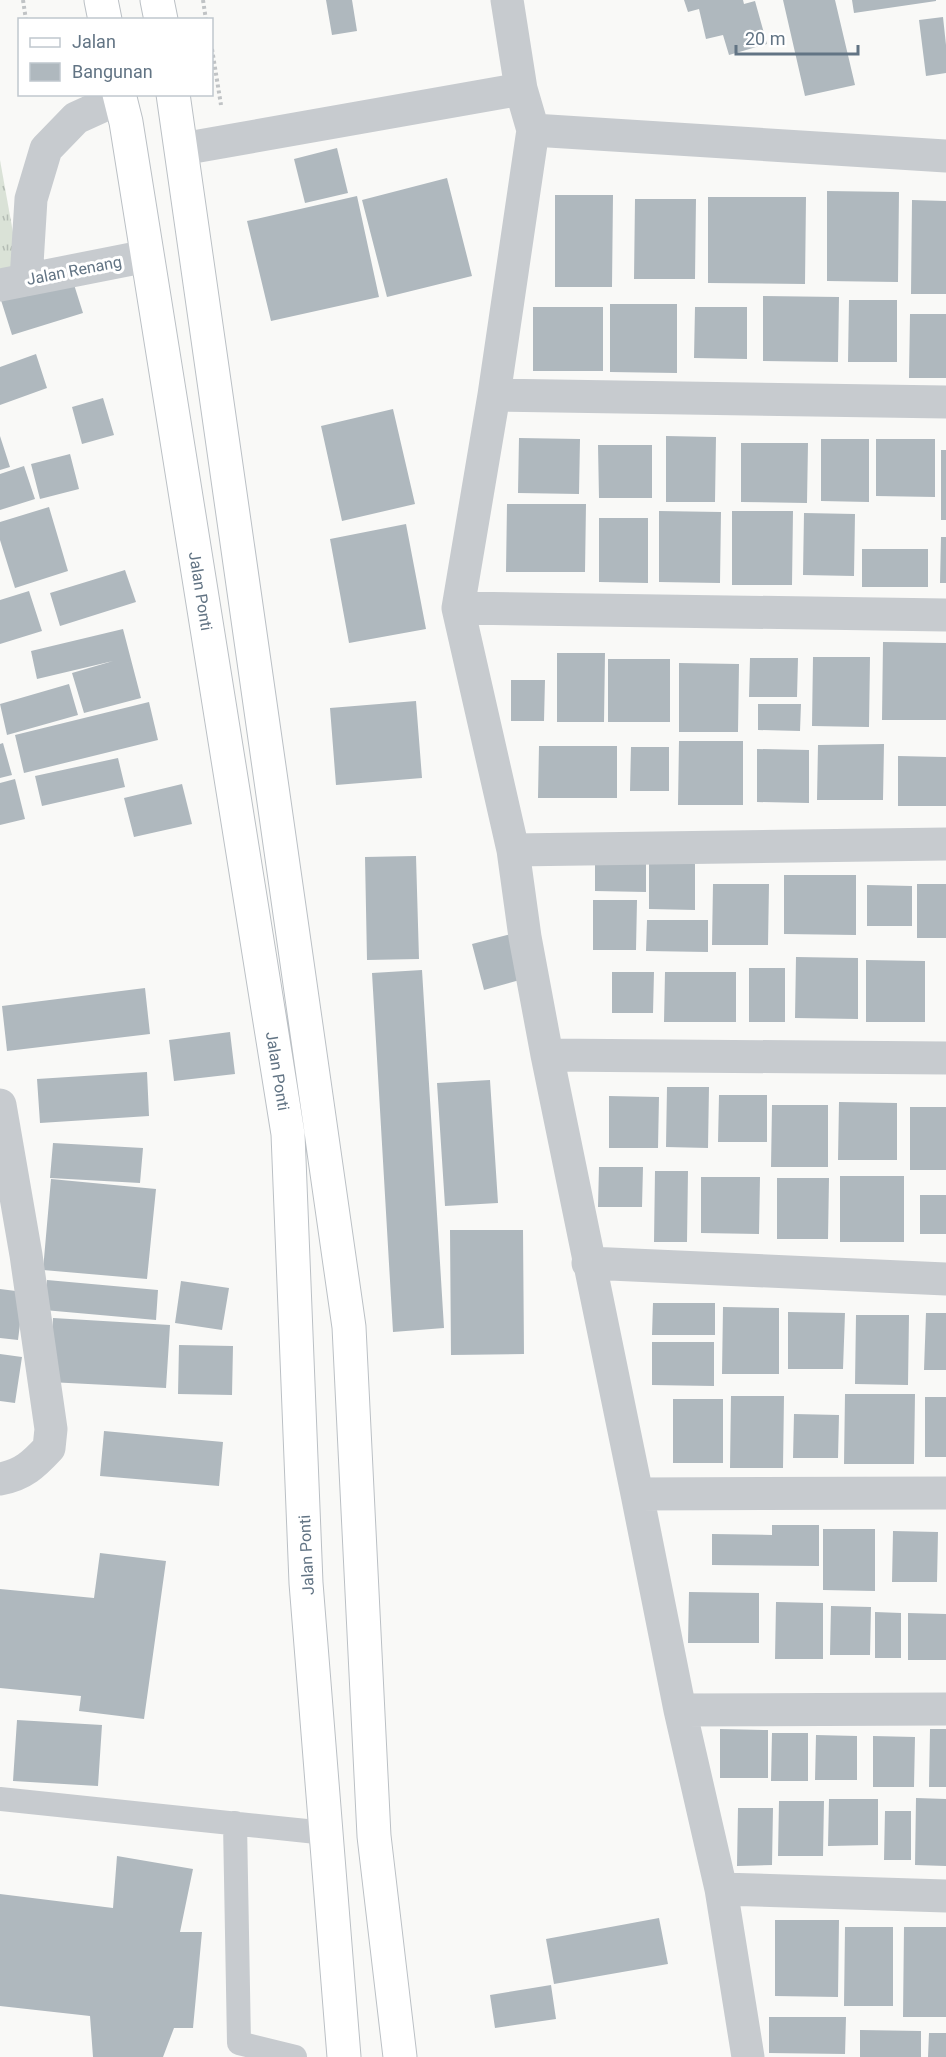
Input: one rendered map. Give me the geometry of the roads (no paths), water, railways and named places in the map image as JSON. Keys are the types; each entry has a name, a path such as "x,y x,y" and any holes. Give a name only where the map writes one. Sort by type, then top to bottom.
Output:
{"main road":[{"path":"101,0 105,18"},
{"path":"157,0 160,18"},
{"name":"Jalan Ponti","path":"120,96 288,1134 306,1584 344,2057"},
{"name":"Jalan Ponti","path":"173,96 349,1327 374,1836 400,2057"}],"street":[{"path":"507,0 521,89 533,130 494,395 458,608 513,850 525,937 588,1263 680,1710 721,1889 748,2057"},
{"path":"182,150 521,89"},
{"path":"13,283 31,199 46,149 76,118 120,96"},
{"path":"533,130 946,156"},
{"name":"Jalan Renang","path":"13,283 147,256"},
{"path":"494,395 946,402"},
{"path":"458,608 946,615"},
{"path":"513,850 946,844"},
{"path":"547,1055 946,1058"},
{"path":"0,1105 13,1253 51,1429 50,1448 36,1461 8,1478"},
{"path":"588,1263 946,1279"},
{"path":"637,1494 946,1493"},
{"path":"680,1710 946,1708"},
{"path":"721,1889 946,1896"}],"lane":[{"path":"0,1799 326,1833"},
{"path":"235,1823 239,2043 295,2057"}]}
